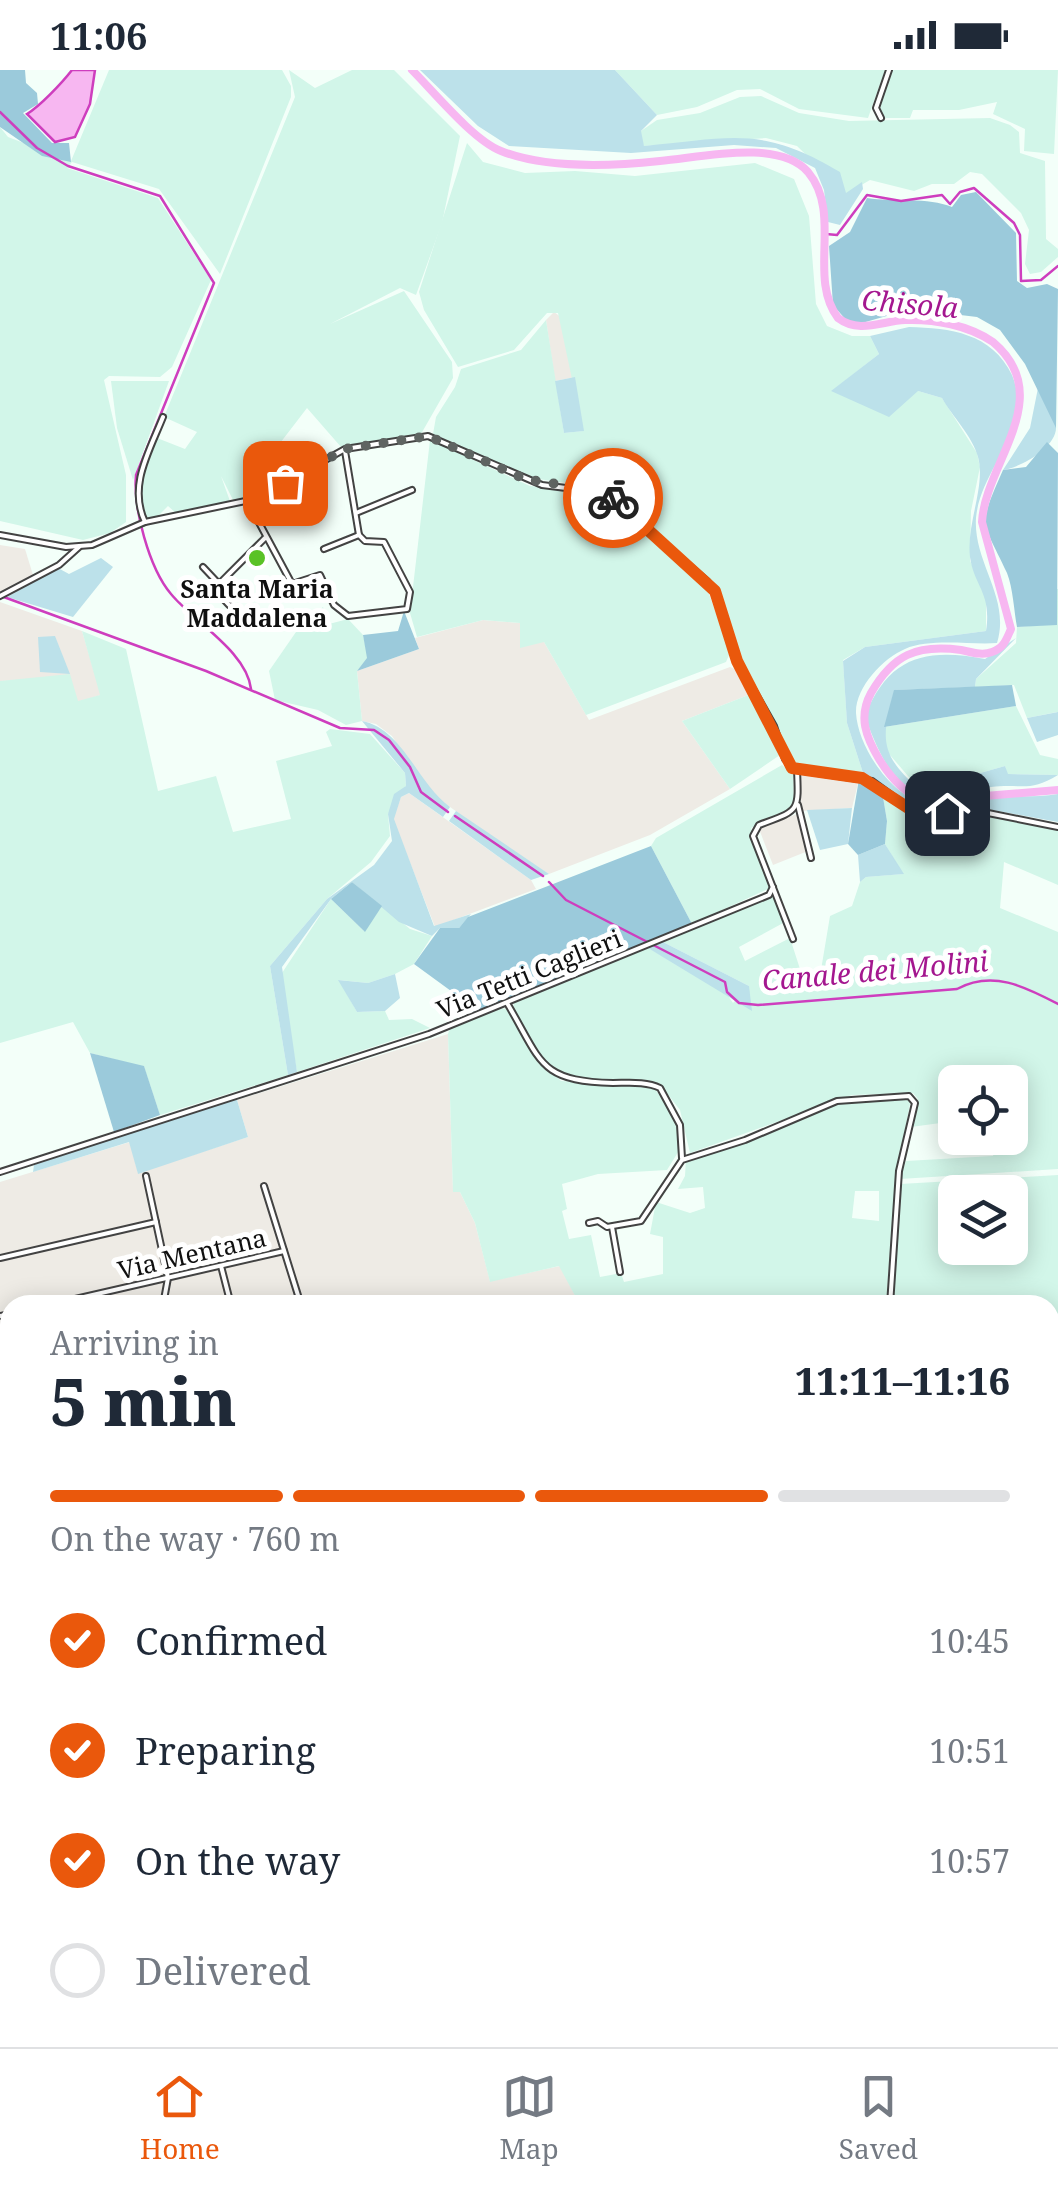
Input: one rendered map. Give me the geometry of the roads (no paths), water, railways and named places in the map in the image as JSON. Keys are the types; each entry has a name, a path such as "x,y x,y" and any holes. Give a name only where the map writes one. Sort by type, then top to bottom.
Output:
{"street":[{"path":"880,118 876,108 889,70"},
{"path":"142,524 136,504 137,488 163,417"},
{"path":"1,595 59,565 79,548 142,524 248,502 345,449 428,436 542,485 606,494 707,581 715,591 737,661 774,726 786,759 797,770 872,781 916,813 988,812 1025,824 1058,827"},
{"path":"248,502 291,583 320,575 334,606 348,616 406,609 410,592 384,542 365,541 358,535 345,449"},
{"path":"356,513 412,490"},
{"path":"0,535 79,548"},
{"path":"324,549 358,535"},
{"path":"207,596 266,538"},
{"path":"203,568 229,604"},
{"path":"797,770 798,805 812,858"},
{"path":"793,939 754,828 794,812 798,805"},
{"name":"Via Tetti Caglieri","path":"0,1172 508,1003 770,895 774,887"},
{"path":"508,1003 542,1062 554,1075 579,1082 660,1088 680,1125 682,1160"},
{"path":"589,1223 598,1220 600,1226 612,1227 640,1220 682,1160 837,1102 873,1096 912,1097 915,1103 897,1189 891,1295"},
{"path":"146,1176 168,1278 165,1295"},
{"path":"264,1186 298,1295"},
{"path":"0,1258 156,1222"},
{"path":"612,1227 620,1272"},
{"name":"Via Mentana","path":"99,1295 284,1251"},
{"path":"221,1266 228,1295"}],"waterway":[{"name":"Chisola","path":"412,70 478,137 519,157 601,165 758,153 795,162 808,172 823,207 825,284 838,318 862,326 905,320 939,322 973,331 993,342 1011,363 1019,385 1019,408 982,522 1011,629 1002,646 988,653 931,649 897,661 871,693 865,727 888,772 904,789 924,801 1058,790"},
{"path":"0,112 37,148 68,166 160,196 214,283 136,475 137,504 149,554 163,583 240,662 251,689"},
{"path":"826,234 837,235 867,195 901,201 942,195 950,204 960,192 974,188 1014,223 1020,235 1021,281 1041,280 1058,266"},
{"name":"Canale dei Molini","path":"1,596 206,671 340,728 374,730 389,740 410,767 421,792 448,812"},
{"name":"Canale dei Molini","path":"455,816 543,876"},
{"name":"Canale dei Molini","path":"549,882 566,900 725,982 727,992 739,1003 758,1005 957,989 970,983 995,981 1020,986 1058,1004"}],"place":[{"name":"Santa Maria Maddalena","path":"257,558"}]}
